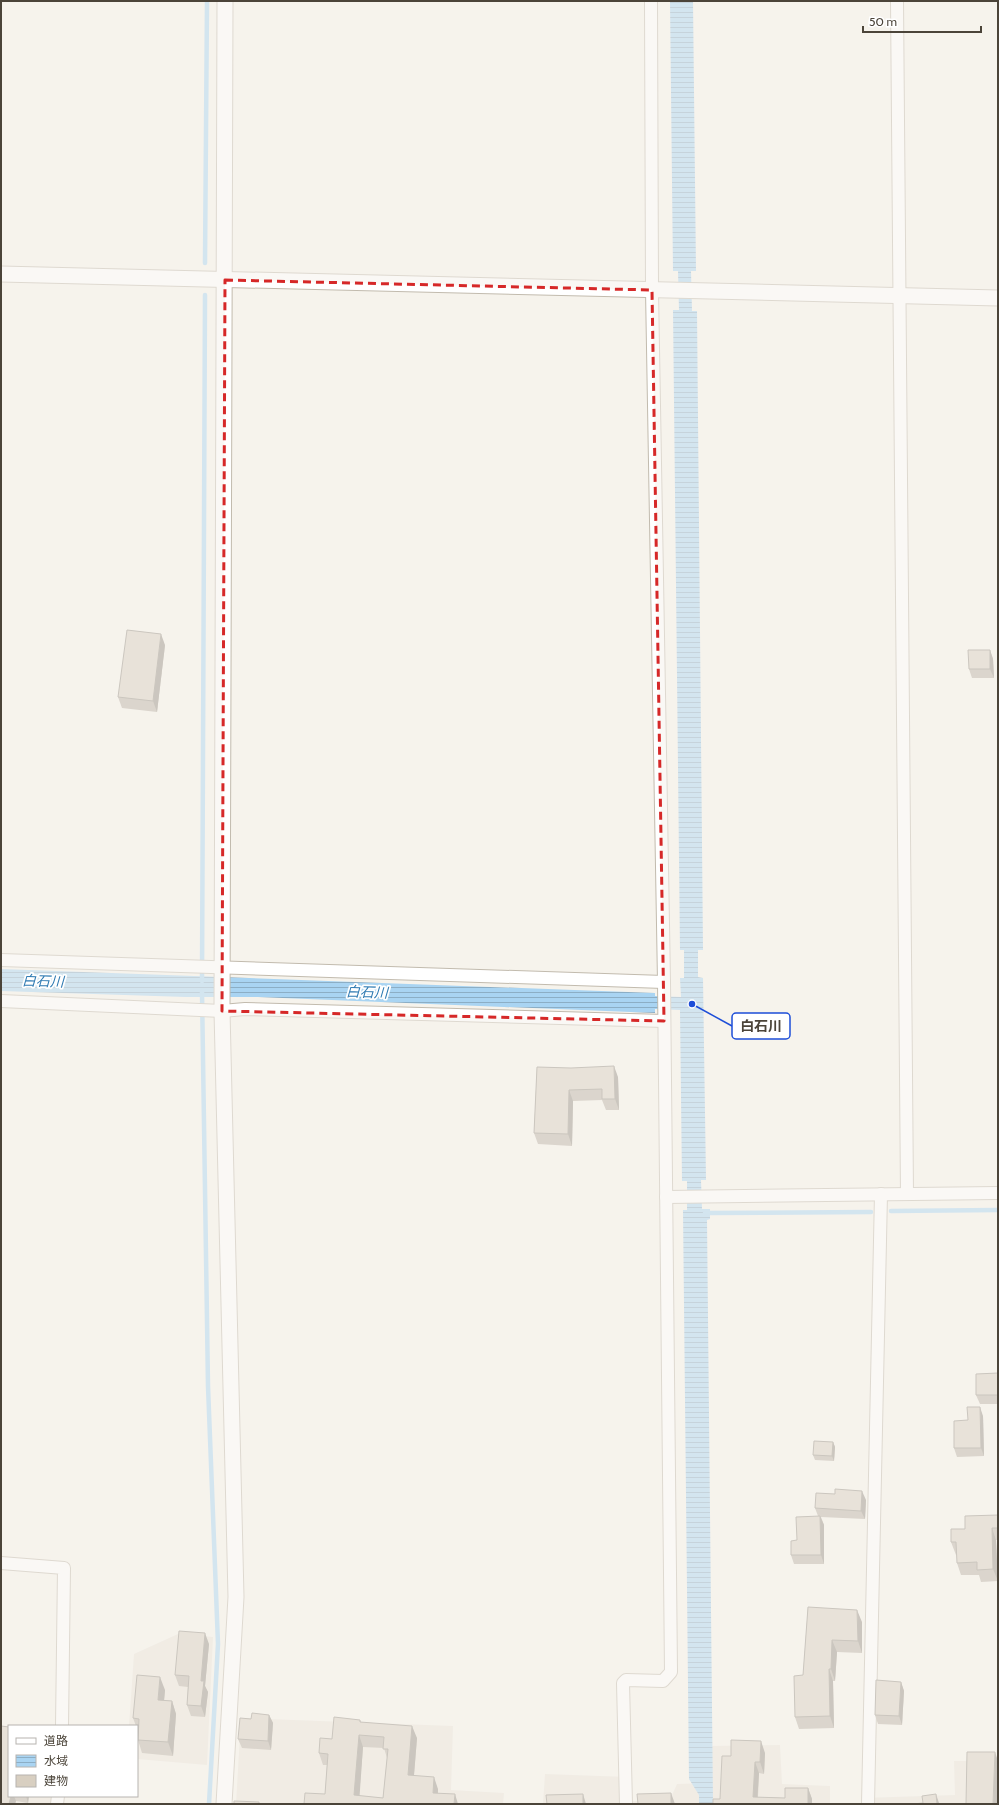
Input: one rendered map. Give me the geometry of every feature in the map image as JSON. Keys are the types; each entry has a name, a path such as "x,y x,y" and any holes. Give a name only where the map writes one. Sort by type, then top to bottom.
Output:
{"street":[{"path":"224,1804 236,1597 222,1008 225,1"},
{"path":"626,1804 623,1683 626,1680 663,1681 671,1672 664,987 652,290 651,1"},
{"path":"897,1 907,1194"},
{"path":"1,274 998,298"},
{"path":"1,960 203,967 664,987"},
{"path":"1,1001 202,1009 222,1008 664,1017"},
{"path":"666,1197 998,1193"},
{"path":"868,1804 881,1194"},
{"path":"1,1563 64,1568 62,1725"}],"highlighted area":[{"path":"225,280 652,290 664,1021 222,1011"}],"shaded area":[{"path":"178,1634 213,1637 207,1765 138,1759 138,1725 129,1725 134,1654"},
{"path":"241,1718 453,1726 451,1790 504,1793 503,1804 236,1804"},
{"path":"1,1732 8,1797 61,1797 60,1804 1,1804"},
{"path":"780,1745 782,1784 830,1786 830,1804 543,1804 545,1774 628,1777 632,1801 669,1802 677,1784 709,1783 708,1746"},
{"path":"954,1761 998,1761 998,1804 862,1804 862,1798 955,1795"}],"water":[{"path":"670,1 693,1 696,271 691,271 692,311 697,311 703,950 698,950 698,977 703,978 706,1180 701,1180 702,1209 710,1209 710,1219 707,1220 713,1804 699,1804 699,1795 689,1779 683,1210 687,1210 687,1181 682,1181 680,1010 655,1009 655,1013 258,997 186,997 1,991 1,969 655,993 655,996 681,997 680,978 684,978 684,950 680,950 673,310 679,310 678,271 673,271"}],"building":[{"path":"127,630 161,634 153,701 118,697"},
{"path":"968,650 990,650 990,669 969,669"},
{"path":"614,1066 615,1099 602,1099 602,1089 569,1090 568,1134 534,1133 537,1067 571,1068"},
{"path":"998,1373 998,1395 976,1395 976,1374"},
{"path":"967,1407 980,1407 981,1448 954,1448 954,1421 968,1420"},
{"path":"814,1441 833,1442 832,1456 813,1455"},
{"path":"835,1489 862,1491 861,1511 815,1508 816,1493 835,1494"},
{"path":"998,1515 998,1528 992,1528 993,1569 977,1570 977,1562 957,1563 956,1542 951,1542 951,1529 965,1529 965,1516"},
{"path":"820,1516 821,1555 791,1555 791,1541 797,1540 796,1517"},
{"path":"808,1607 857,1610 858,1641 832,1640 831,1669 829,1669 830,1716 795,1717 794,1676 803,1675"},
{"path":"179,1631 205,1633 201,1681 204,1681 201,1706 187,1705 189,1676 175,1675"},
{"path":"137,1675 160,1677 158,1700 172,1701 168,1742 138,1740 139,1719 133,1718"},
{"path":"876,1680 901,1682 899,1716 875,1715"},
{"path":"252,1713 269,1715 268,1741 238,1739 240,1718 251,1719"},
{"path":"334,1717 360,1720 360,1722 412,1726 408,1775 434,1777 433,1793 455,1794 454,1804 304,1804 305,1793 325,1794 328,1754 319,1753 320,1738 332,1739","holes":["359,1735 384,1737 383,1749 388,1749 383,1798 354,1795"]},
{"path":"1,1726 8,1727 8,1797 11,1797 9,1804 1,1804"},
{"path":"731,1740 761,1741 760,1762 755,1762 753,1797 785,1798 785,1788 808,1788 808,1804 713,1804 713,1799 720,1799 722,1756 731,1756"},
{"path":"967,1752 995,1752 993,1804 966,1804"},
{"path":"671,1793 671,1804 638,1804 637,1794"},
{"path":"583,1794 583,1804 547,1804 546,1795"},
{"path":"936,1794 937,1804 913,1804 923,1803 922,1796"},
{"path":"234,1801 259,1802 259,1804 234,1804"}],"waterway":[{"path":"205,263 207,1"},
{"path":"202,981 205,295"},
{"path":"202,992 208,1386 218,1644 209,1804"},
{"path":"891,1211 998,1210"},
{"path":"705,1213 871,1212"}],"place":[{"name":"白石川","path":"692,1004"}]}
